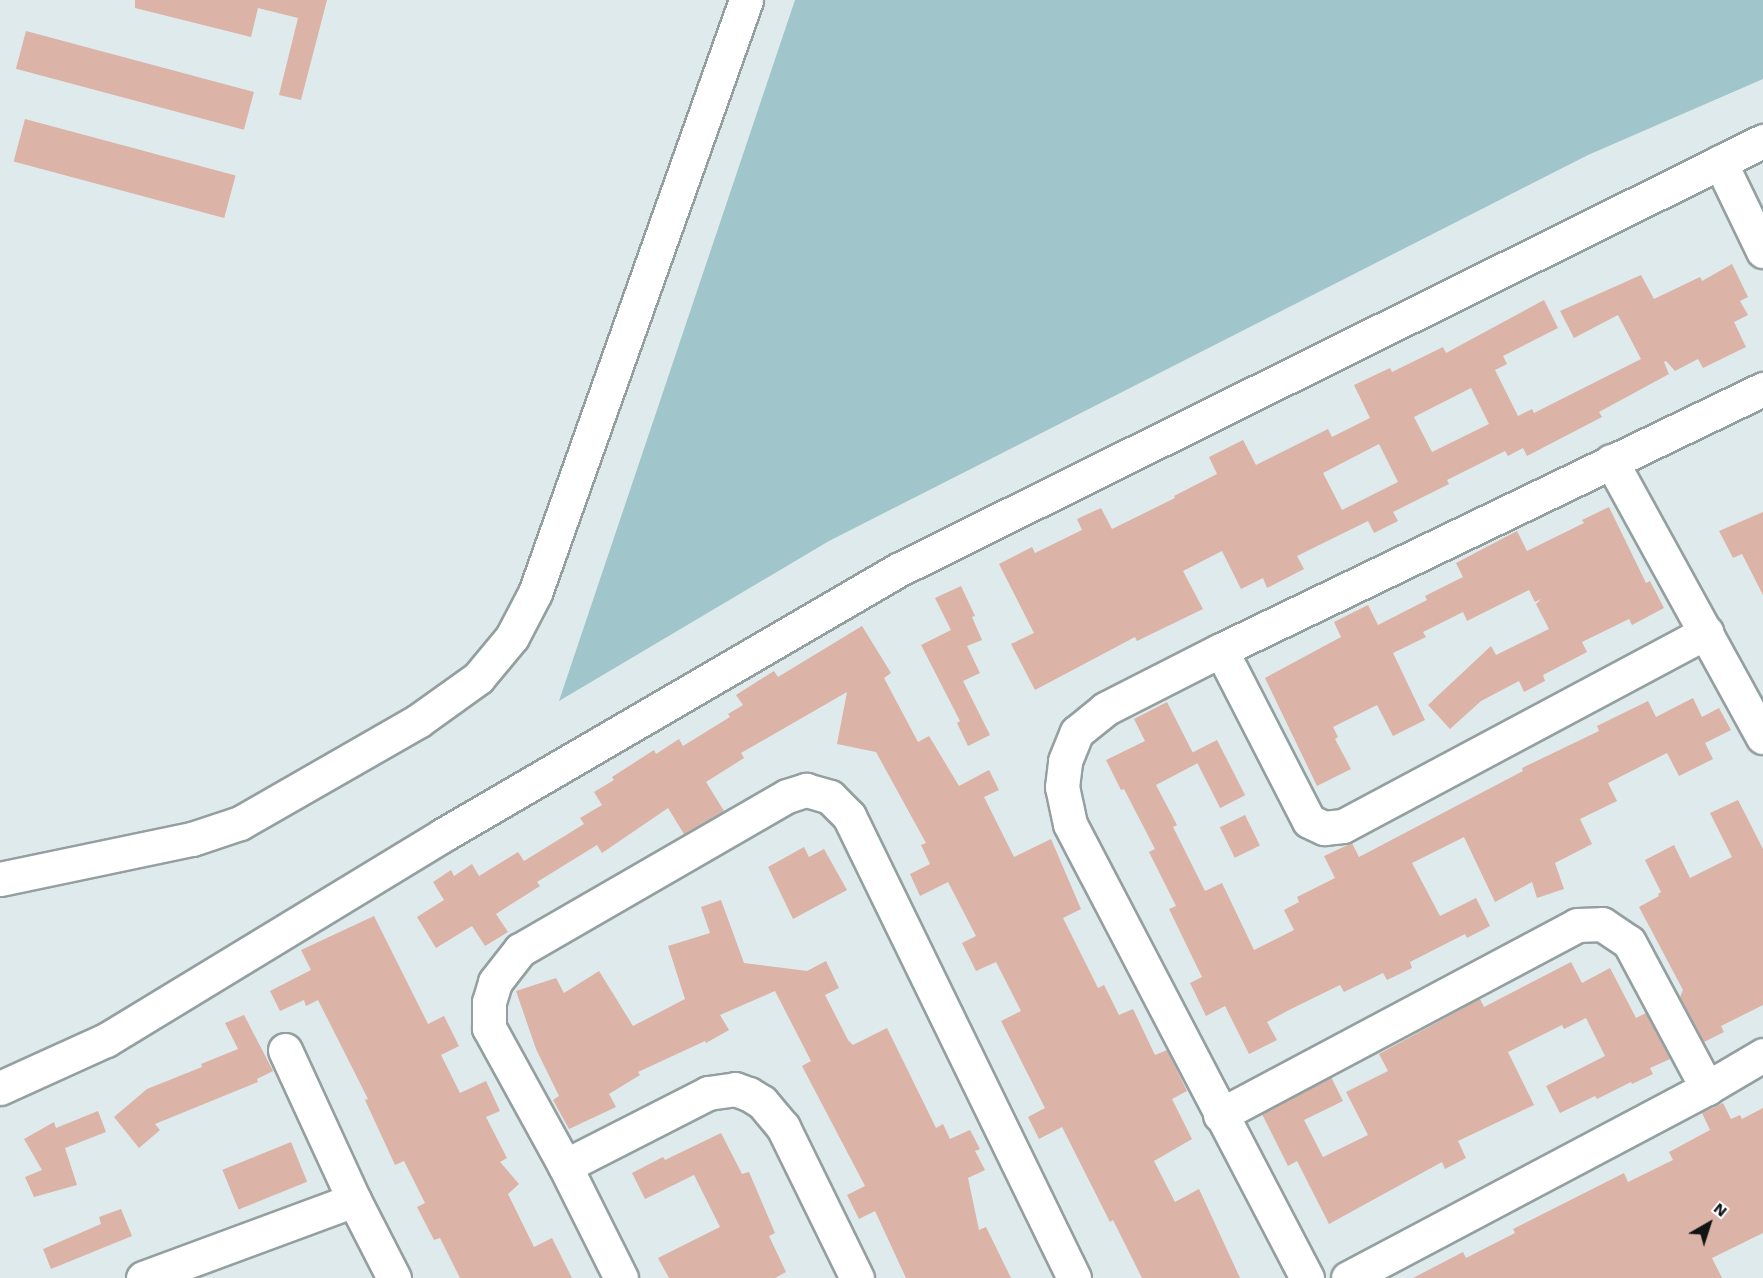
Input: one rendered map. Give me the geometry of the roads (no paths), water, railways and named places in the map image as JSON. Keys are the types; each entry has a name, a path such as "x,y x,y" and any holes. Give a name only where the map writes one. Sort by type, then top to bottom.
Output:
{"street":[{"path":"0,879 192,839 240,823 418,721 478,678 512,637 535,593 746,0"},
{"path":"0,1088 106,1040 443,835 898,570 1763,141"},
{"path":"1720,162 1763,251"},
{"path":"1307,1278 1070,824 1062,788 1065,761 1077,732 1105,709 1221,650 1763,389"},
{"path":"1611,461 1763,737"},
{"path":"1221,650 1309,821 1324,828 1343,826 1707,633"},
{"path":"621,1278 565,1166 489,1028 489,1002 495,982 506,964 530,944 787,796 806,790 830,797 849,816 1074,1278"},
{"path":"1220,1115 1577,925 1602,924 1629,942 1707,1088"},
{"path":"285,1050 354,1200 394,1278"},
{"path":"1348,1278 1707,1088 1763,1055"},
{"path":"565,1166 708,1094 735,1089 762,1102 783,1127 857,1278"},
{"path":"143,1278 354,1200"}]}
